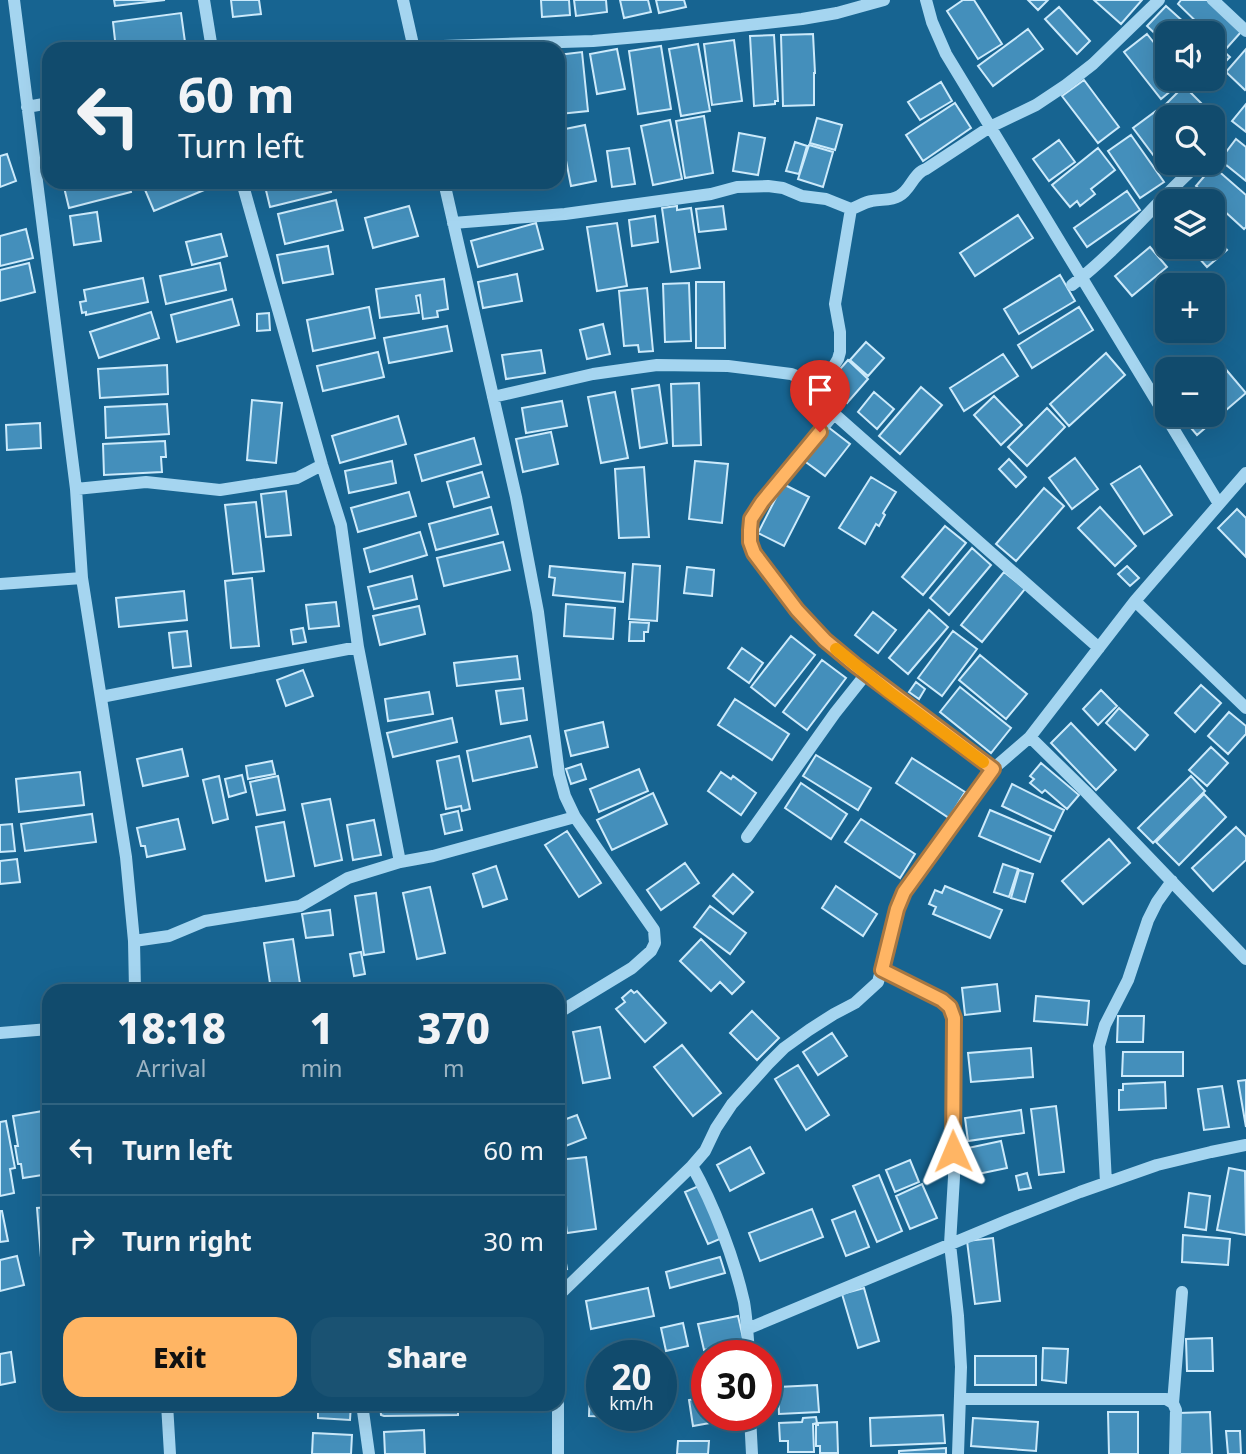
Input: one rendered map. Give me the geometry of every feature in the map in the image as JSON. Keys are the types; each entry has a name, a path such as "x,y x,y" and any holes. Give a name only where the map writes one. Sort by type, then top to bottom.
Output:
{"street":[{"path":"14,0 76,489 82,578 126,857 134,941 135,984"},
{"path":"204,0 211,42"},
{"path":"403,0 411,42"},
{"path":"565,42 660,35 802,19 884,0"},
{"path":"926,0 946,54 1076,281 1219,504"},
{"path":"453,223 565,214 711,194 737,187 783,188 802,196 826,199 851,209 867,202 892,199 902,195 921,170 990,127 1037,104 1066,85 1093,64 1159,0"},
{"path":"1213,0 1246,31"},
{"path":"27,107 42,104"},
{"path":"1076,281 1102,260 1186,175"},
{"path":"244,189 341,525 358,647 400,862"},
{"path":"446,189 516,497 538,612 559,774 565,796 575,817 654,930 655,943 651,951 632,968 565,1009"},
{"path":"851,209 835,304 840,352 821,385 820,399 1099,648"},
{"path":"493,397 593,374 657,365 728,366 791,374 821,385"},
{"path":"834,414 751,519 750,542 754,553 797,610 825,640 993,769"},
{"path":"76,489 146,482 220,490 298,478 322,465"},
{"path":"565,1289 692,1166 705,1151 732,1104 784,1048 855,1003 878,982 904,892 993,769 1030,737 1135,601 1246,473"},
{"path":"0,584 82,578"},
{"path":"1135,601 1246,708"},
{"path":"101,697 358,647"},
{"path":"747,837 866,674"},
{"path":"1030,737 1246,959"},
{"path":"134,941 170,936 205,921 300,906 348,878 575,817"},
{"path":"1106,1183 1099,1046 1105,1025 1128,981 1148,920 1172,881"},
{"path":"882,970 942,1000 950,1007 954,1018 954,1177 950,1244 961,1367 958,1454"},
{"path":"0,1033 42,1030"},
{"path":"747,1329 1006,1221 1106,1183 1157,1165 1246,1145"},
{"path":"692,1166 703,1185 735,1270 744,1303 747,1340"},
{"path":"1175,1454 1176,1410 1173,1403 1182,1292"},
{"path":"960,1399 1166,1399 1173,1403"},
{"path":"167,1411 170,1454"},
{"path":"363,1411 369,1454"},
{"path":"558,1411 558,1454"},
{"path":"751,1431 752,1454"}],"building":[{"path":"114,0 165,0 115,6"},
{"path":"231,0 259,0 261,14 233,17"},
{"path":"541,0 569,0 570,15 542,17"},
{"path":"574,0 606,0 607,12 576,16"},
{"path":"620,0 648,0 651,12 624,18"},
{"path":"656,0 684,0 686,7 659,13"},
{"path":"963,0 974,0 1002,44 978,59 947,11"},
{"path":"1028,0 1048,0 1038,10"},
{"path":"1094,0 1142,0 1121,24"},
{"path":"1181,0 1207,0 1241,32 1225,50 1225,21 1196,21 1178,4"},
{"path":"1166,6 1183,21 1155,21 1155,34 1147,26"},
{"path":"1059,7 1090,41 1077,54 1045,19"},
{"path":"181,13 185,42 115,42 113,22"},
{"path":"1028,29 1043,49 993,86 978,66"},
{"path":"813,34 814,105 783,106 781,35"},
{"path":"1147,34 1155,44 1155,91 1171,91 1161,99 1124,52"},
{"path":"774,35 778,101 775,101 775,104 754,106 750,36"},
{"path":"734,40 742,101 712,105 704,44"},
{"path":"698,44 710,111 681,116 669,49"},
{"path":"661,46 671,109 638,114 629,51"},
{"path":"617,49 625,89 597,94 590,54"},
{"path":"1246,49 1246,89 1245,90 1226,72"},
{"path":"582,52 588,111 565,113 565,54"},
{"path":"1084,80 1119,127 1098,143 1062,96"},
{"path":"941,82 952,101 920,120 908,102"},
{"path":"1179,91 1189,91 1203,105 1165,105"},
{"path":"955,103 971,128 923,161 906,135"},
{"path":"1246,104 1246,132 1232,121"},
{"path":"1155,112 1155,157 1133,128"},
{"path":"704,116 713,173 685,178 676,121"},
{"path":"817,118 842,125 835,150 810,143"},
{"path":"670,120 682,179 653,185 641,126"},
{"path":"585,125 596,181 571,186 565,155 565,129"},
{"path":"739,133 765,138 758,175 733,171"},
{"path":"1131,135 1155,169 1155,175 1159,175 1164,182 1140,198 1108,151"},
{"path":"1236,139 1246,147 1246,181 1225,164 1225,153"},
{"path":"1059,140 1075,162 1049,181 1033,159"},
{"path":"795,142 807,146 799,174 786,171"},
{"path":"809,145 833,152 823,187 798,179"},
{"path":"629,148 635,184 612,187 607,151"},
{"path":"1098,148 1115,170 1091,189 1095,194 1080,206 1077,201 1070,207 1052,185"},
{"path":"7,154 16,181 0,187 0,156"},
{"path":"1205,175 1223,175 1246,195 1246,227 1244,229 1225,212 1225,189 1200,189 1196,186"},
{"path":"64,189 130,189 131,192 69,208"},
{"path":"145,189 207,189 154,211"},
{"path":"266,189 330,189 331,192 270,207"},
{"path":"1127,191 1140,210 1087,247 1074,228"},
{"path":"336,200 343,230 285,244 278,214"},
{"path":"409,206 418,236 373,248 365,218"},
{"path":"677,206 677,210 691,208 700,268 671,272 662,208"},
{"path":"723,206 726,229 699,232 696,209"},
{"path":"97,212 101,241 74,245 70,216"},
{"path":"1018,215 1033,238 975,276 960,253"},
{"path":"655,216 658,242 632,246 629,220"},
{"path":"536,223 543,249 478,267 471,241"},
{"path":"617,223 627,286 597,291 587,227"},
{"path":"26,229 33,258 0,266 0,236"},
{"path":"221,234 227,256 192,265 186,242"},
{"path":"328,246 333,274 283,283 277,255"},
{"path":"1150,247 1155,253 1155,259 1160,259 1167,267 1160,273 1155,273 1155,277 1132,296 1115,276"},
{"path":"1200,259 1216,259 1207,267"},
{"path":"29,263 35,292 0,301 0,270"},
{"path":"220,263 226,290 166,304 160,276"},
{"path":"517,274 522,301 483,308 478,282"},
{"path":"1060,275 1075,301 1019,334 1004,309"},
{"path":"143,278 148,302 86,315 86,312 82,313 80,302 86,301 84,290"},
{"path":"444,279 448,309 437,311 438,317 423,319 420,295 416,296 419,313 380,318 376,289"},
{"path":"696,282 724,282 725,348 696,348"},
{"path":"689,283 691,341 665,342 663,284"},
{"path":"647,288 653,351 639,352 638,345 624,346 619,291"},
{"path":"232,299 239,325 177,342 171,315"},
{"path":"369,307 375,338 313,351 307,320"},
{"path":"1079,307 1093,330 1032,368 1018,345"},
{"path":"151,312 159,338 99,358 90,332"},
{"path":"269,313 270,330 257,331 257,314"},
{"path":"603,324 610,354 587,359 580,330"},
{"path":"447,326 452,351 389,363 384,338"},
{"path":"866,342 884,358 868,376 850,360"},
{"path":"541,350 545,373 506,379 502,355"},
{"path":"378,352 384,377 323,391 317,366"},
{"path":"1106,353 1125,375 1069,426 1050,404"},
{"path":"1003,354 1018,376 964,411 950,388"},
{"path":"848,360 868,379 847,403 826,385"},
{"path":"167,365 168,394 100,398 98,369"},
{"path":"1225,368 1246,393 1225,411"},
{"path":"699,383 701,445 673,446 671,384"},
{"path":"659,385 667,443 640,448 632,389"},
{"path":"921,387 942,405 900,454 879,436"},
{"path":"615,392 628,458 601,463 588,397"},
{"path":"874,392 894,409 877,429 858,412"},
{"path":"994,396 1022,425 1001,445 974,415"},
{"path":"252,400 282,403 276,463 247,460"},
{"path":"562,401 567,426 526,433 522,408"},
{"path":"167,404 169,434 106,438 105,407"},
{"path":"1047,408 1065,427 1027,466 1008,447"},
{"path":"398,416 406,444 340,463 332,436"},
{"path":"40,423 41,448 7,450 6,425"},
{"path":"828,427 850,444 825,476 803,460"},
{"path":"1190,427 1206,427 1197,435"},
{"path":"551,432 558,464 523,472 516,439"},
{"path":"474,438 481,464 422,481 415,455"},
{"path":"165,441 166,457 161,457 162,472 104,475 103,444"},
{"path":"1075,458 1098,489 1072,509 1049,478"},
{"path":"1009,459 1026,477 1016,487 999,469"},
{"path":"392,461 396,483 349,493 345,471"},
{"path":"695,461 728,464 722,523 689,519"},
{"path":"1140,466 1172,515 1144,534 1111,484"},
{"path":"644,467 649,537 619,538 615,469"},
{"path":"482,472 489,497 454,507 447,482"},
{"path":"871,477 896,492 883,513 885,515 879,526 876,524 865,544 839,528"},
{"path":"783,484 809,497 784,546 758,533"},
{"path":"1044,488 1064,506 1016,561 996,544"},
{"path":"286,491 291,535 266,537 261,494"},
{"path":"409,492 416,516 358,532 351,508"},
{"path":"256,502 264,571 233,574 225,505"},
{"path":"491,507 498,534 436,550 429,524"},
{"path":"1100,507 1136,546 1115,566 1078,528"},
{"path":"1237,509 1246,518 1246,557 1218,528"},
{"path":"945,526 966,543 923,595 902,577"},
{"path":"420,532 427,555 370,572 364,549"},
{"path":"503,542 510,570 444,586 437,558"},
{"path":"972,548 991,565 949,615 930,598"},
{"path":"633,564 660,566 657,621 629,619"},
{"path":"550,566 625,573 623,602 553,595 555,578 549,577"},
{"path":"1127,566 1139,578 1130,586 1118,574"},
{"path":"687,567 714,570 712,596 684,593"},
{"path":"1004,572 1025,589 982,642 961,625"},
{"path":"412,576 417,599 374,609 368,587"},
{"path":"252,578 259,646 231,648 225,581"},
{"path":"184,591 187,620 119,627 116,598"},
{"path":"336,602 339,626 309,629 306,605"},
{"path":"566,604 615,608 613,639 564,636"},
{"path":"419,606 425,634 380,645 373,616"},
{"path":"929,610 948,627 908,674 889,658"},
{"path":"873,612 896,630 878,653 855,635"},
{"path":"630,622 649,623 648,632 644,632 644,641 629,641"},
{"path":"303,628 306,642 293,644 291,630"},
{"path":"187,631 191,666 173,668 169,633"},
{"path":"953,631 977,649 942,696 918,678"},
{"path":"791,636 815,655 775,706 751,687"},
{"path":"742,648 763,663 749,683 728,668"},
{"path":"980,655 1027,694 1006,719 959,680"},
{"path":"517,656 520,679 457,686 454,663"},
{"path":"822,660 846,678 807,730 783,712"},
{"path":"303,670 313,696 286,706 277,680"},
{"path":"916,682 925,689 919,699 909,692"},
{"path":"1201,685 1221,703 1195,732 1175,713"},
{"path":"960,687 1011,728 991,753 940,712"},
{"path":"523,688 527,720 501,724 496,691"},
{"path":"1101,690 1117,706 1098,725 1083,709"},
{"path":"429,692 433,714 388,721 385,699"},
{"path":"735,699 789,734 772,760 718,725"},
{"path":"1119,708 1148,735 1135,750 1106,723"},
{"path":"1229,712 1246,726 1246,734 1228,754 1208,736"},
{"path":"452,718 457,742 393,757 387,733"},
{"path":"603,722 608,747 571,756 565,731"},
{"path":"1071,723 1116,770 1096,790 1051,743"},
{"path":"530,736 537,767 473,781 467,751"},
{"path":"1211,747 1228,763 1207,786 1189,770"},
{"path":"182,749 188,776 143,786 137,759"},
{"path":"816,755 871,788 858,810 803,776"},
{"path":"459,756 470,809 462,811 461,806 446,809 437,761"},
{"path":"912,758 965,792 949,818 896,783"},
{"path":"272,761 275,774 248,779 246,766"},
{"path":"1041,763 1079,795 1067,809 1045,790 1042,793 1030,783 1034,779 1030,776"},
{"path":"581,764 586,779 571,784 566,769"},
{"path":"639,769 648,791 599,812 590,789"},
{"path":"80,772 84,805 19,812 16,779"},
{"path":"721,772 731,779 733,776 756,793 741,815 708,791"},
{"path":"242,775 246,792 229,797 225,779"},
{"path":"219,776 228,819 213,823 203,780"},
{"path":"278,776 285,810 257,815 250,782"},
{"path":"1191,776 1205,791 1153,843 1138,828"},
{"path":"801,783 847,814 831,839 785,808"},
{"path":"1012,784 1064,810 1054,831 1002,806"},
{"path":"653,793 667,824 612,850 597,820"},
{"path":"1204,794 1226,817 1179,865 1156,842"},
{"path":"330,799 342,860 315,866 302,804"},
{"path":"990,810 1051,836 1040,862 979,836"},
{"path":"458,811 462,830 445,834 441,815"},
{"path":"92,814 96,842 25,851 21,824"},
{"path":"178,819 185,849 147,857 137,828"},
{"path":"861,819 915,854 900,878 845,842"},
{"path":"374,820 381,855 353,860 347,825"},
{"path":"284,822 294,876 266,881 256,827"},
{"path":"12,824 15,851 0,852 0,825"},
{"path":"1236,827 1246,837 1246,860 1213,891 1192,868"},
{"path":"567,831 601,883 579,897 545,845"},
{"path":"1109,839 1130,863 1083,904 1062,881"},
{"path":"17,859 20,882 0,884 0,861"},
{"path":"685,863 699,883 661,910 647,890"},
{"path":"1003,864 1018,869 1009,897 994,892"},
{"path":"496,866 507,899 483,907 473,874"},
{"path":"1019,870 1033,874 1025,902 1011,898"},
{"path":"733,874 753,892 733,914 713,896"},
{"path":"836,886 877,914 863,936 822,908"},
{"path":"945,886 1002,910 990,938 933,914 936,907 929,904 935,890 942,893"},
{"path":"430,887 445,953 417,959 403,893"},
{"path":"376,893 384,952 364,955 355,896"},
{"path":"710,906 746,933 730,954 694,927"},
{"path":"330,910 333,935 306,938 302,914"},
{"path":"293,939 300,984 270,984 264,943"},
{"path":"701,939 744,982 732,994 720,982 711,991 680,961"},
{"path":"361,952 365,974 354,976 350,954"},
{"path":"997,984 1000,1011 965,1015 962,988"},
{"path":"631,990 634,993 637,991 666,1023 645,1042 616,1009 625,1002 622,998"},
{"path":"1036,996 1089,1001 1087,1025 1034,1021"},
{"path":"752,1011 779,1038 757,1060 730,1033"},
{"path":"1118,1016 1144,1016 1143,1042 1117,1042"},
{"path":"600,1027 610,1078 583,1083 573,1032"},
{"path":"832,1033 847,1056 818,1075 803,1052"},
{"path":"682,1045 721,1093 693,1116 654,1067"},
{"path":"1031,1048 1033,1077 971,1082 968,1053"},
{"path":"1123,1052 1183,1052 1183,1076 1122,1076"},
{"path":"798,1065 829,1115 806,1130 775,1079"},
{"path":"1246,1080 1246,1127 1238,1081"},
{"path":"1165,1082 1166,1108 1119,1110 1119,1090 1123,1090 1123,1084"},
{"path":"1222,1086 1229,1127 1204,1130 1198,1089"},
{"path":"1056,1106 1064,1172 1039,1175 1031,1109"},
{"path":"1021,1110 1024,1133 968,1141 965,1118"},
{"path":"42,1111 42,1175 23,1178 15,1146 18,1146 13,1116"},
{"path":"577,1115 586,1138 565,1146 565,1119"},
{"path":"6,1121 15,1168 10,1169 14,1193 0,1196 0,1122"},
{"path":"1001,1141 1007,1168 973,1175 968,1148"},
{"path":"750,1147 764,1173 730,1191 717,1165"},
{"path":"586,1157 596,1229 567,1233 565,1159"},
{"path":"910,1160 919,1182 895,1192 886,1170"},
{"path":"1229,1168 1245,1171 1246,1235 1217,1230"},
{"path":"1027,1173 1031,1188 1019,1190 1016,1176"},
{"path":"879,1175 902,1231 877,1242 853,1186"},
{"path":"703,1184 727,1236 708,1244 685,1192"},
{"path":"922,1184 937,1218 910,1229 896,1196"},
{"path":"1189,1193 1210,1196 1206,1230 1185,1227"},
{"path":"37,1208 42,1208 42,1270"},
{"path":"812,1209 823,1237 760,1261 749,1233"},
{"path":"2,1211 8,1241 0,1242"},
{"path":"855,1211 869,1247 846,1256 832,1220"},
{"path":"1183,1235 1230,1239 1228,1265 1182,1262"},
{"path":"993,1238 1000,1301 975,1304 967,1241"},
{"path":"17,1256 24,1285 0,1291 0,1260"},
{"path":"720,1257 725,1273 670,1288 666,1272"},
{"path":"648,1288 654,1316 591,1329 586,1301"},
{"path":"864,1288 879,1341 858,1348 842,1294"},
{"path":"738,1316 744,1340 702,1340 698,1324"},
{"path":"683,1323 688,1346 677,1348 677,1340 664,1340 661,1328"},
{"path":"1212,1338 1213,1371 1187,1371 1186,1339"},
{"path":"1043,1348 1068,1349 1066,1383 1042,1380"},
{"path":"11,1352 15,1382 0,1385 0,1354"},
{"path":"975,1356 1036,1356 1036,1385 975,1385"},
{"path":"817,1385 819,1412 782,1414 782,1387"},
{"path":"318,1411 351,1411 350,1420 318,1418"},
{"path":"381,1411 458,1411 458,1415 381,1415"},
{"path":"1108,1412 1138,1412 1138,1454 1109,1454"},
{"path":"1210,1412 1212,1454 1180,1454 1178,1413"},
{"path":"943,1415 945,1443 871,1446 870,1418"},
{"path":"816,1417 817,1423 813,1424 814,1452 788,1452 788,1441 780,1441 782,1423 802,1422 803,1418"},
{"path":"973,1418 1038,1422 1036,1451 971,1446"},
{"path":"837,1422 838,1453 820,1453 820,1446 816,1446 816,1425"},
{"path":"424,1430 425,1454 385,1454 384,1432"},
{"path":"1226,1431 1240,1431 1241,1454 1228,1454"},
{"path":"313,1433 352,1435 351,1454 312,1454"},
{"path":"678,1441 709,1441 708,1454 677,1454"},
{"path":"946,1448 946,1454 899,1454 899,1451"}],"slow traffic":[{"path":"836,649 983,762"}],"route":[{"path":"820,432 751,519 750,542 754,553 797,610 825,640 889,692 993,769 904,892 897,909 882,970 942,1000 950,1007 954,1018 953,1151"}]}
